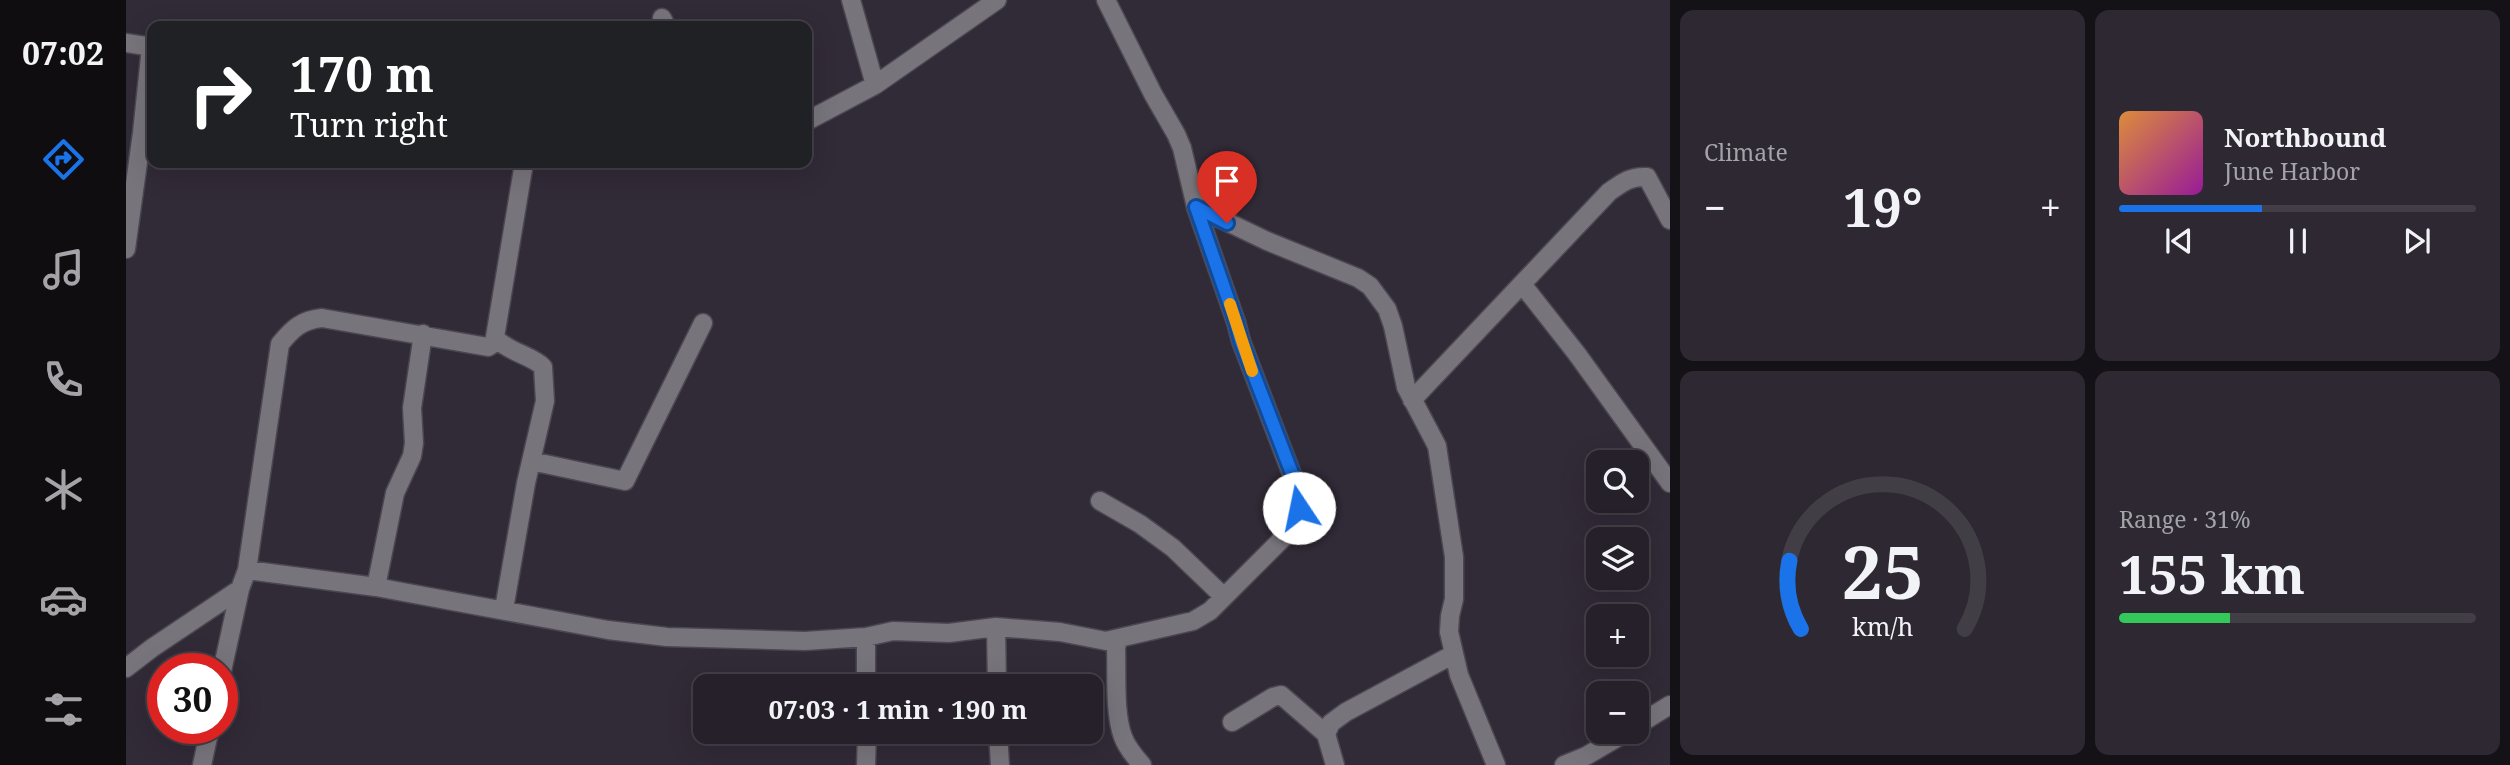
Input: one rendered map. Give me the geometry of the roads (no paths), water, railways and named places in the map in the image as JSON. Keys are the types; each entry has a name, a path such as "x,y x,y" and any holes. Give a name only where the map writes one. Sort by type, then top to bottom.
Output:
{"street":[{"path":"850,0 875,85"},
{"path":"812,118 875,85 997,0"},
{"path":"247,570 376,587 608,630 667,637 805,641 866,637 893,631 948,633 996,627 1060,632 1106,641 1193,621 1210,611 1289,532 1299,508 1298,489 1241,341 1196,207 1177,134 1153,94 1106,0"},
{"path":"126,43 147,46"},
{"path":"126,249 147,85"},
{"path":"226,653 240,589 247,570 280,344 293,328 307,320 322,317 488,347 496,339 523,168"},
{"path":"1412,400 1609,192 1625,180 1635,176 1647,177 1670,220"},
{"path":"1196,207 1267,241 1345,271 1370,286 1387,309 1403,379 1434,437 1441,460 1454,557 1454,599 1449,632 1459,675 1496,765"},
{"path":"1522,284 1577,354 1670,483"},
{"path":"531,461 625,481 703,323"},
{"path":"376,587 395,493 412,456 412,408 423,334"},
{"path":"496,339 514,353 540,363 543,367 545,401 531,461 504,609"},
{"path":"1100,501 1140,524 1173,548 1224,597"},
{"path":"126,668 240,589"},
{"path":"996,627 997,674"},
{"path":"866,637 866,674"},
{"path":"1118,639 1115,648 1120,725 1130,751 1142,765"},
{"path":"1326,734 1331,723 1346,712 1454,654"},
{"path":"1232,722 1273,697 1281,695 1326,734 1335,765"},
{"path":"1649,718 1670,705"},
{"path":"202,765 207,744"},
{"path":"866,744 866,765"},
{"path":"999,744 1000,765"},
{"path":"1564,765 1606,744"}]}
